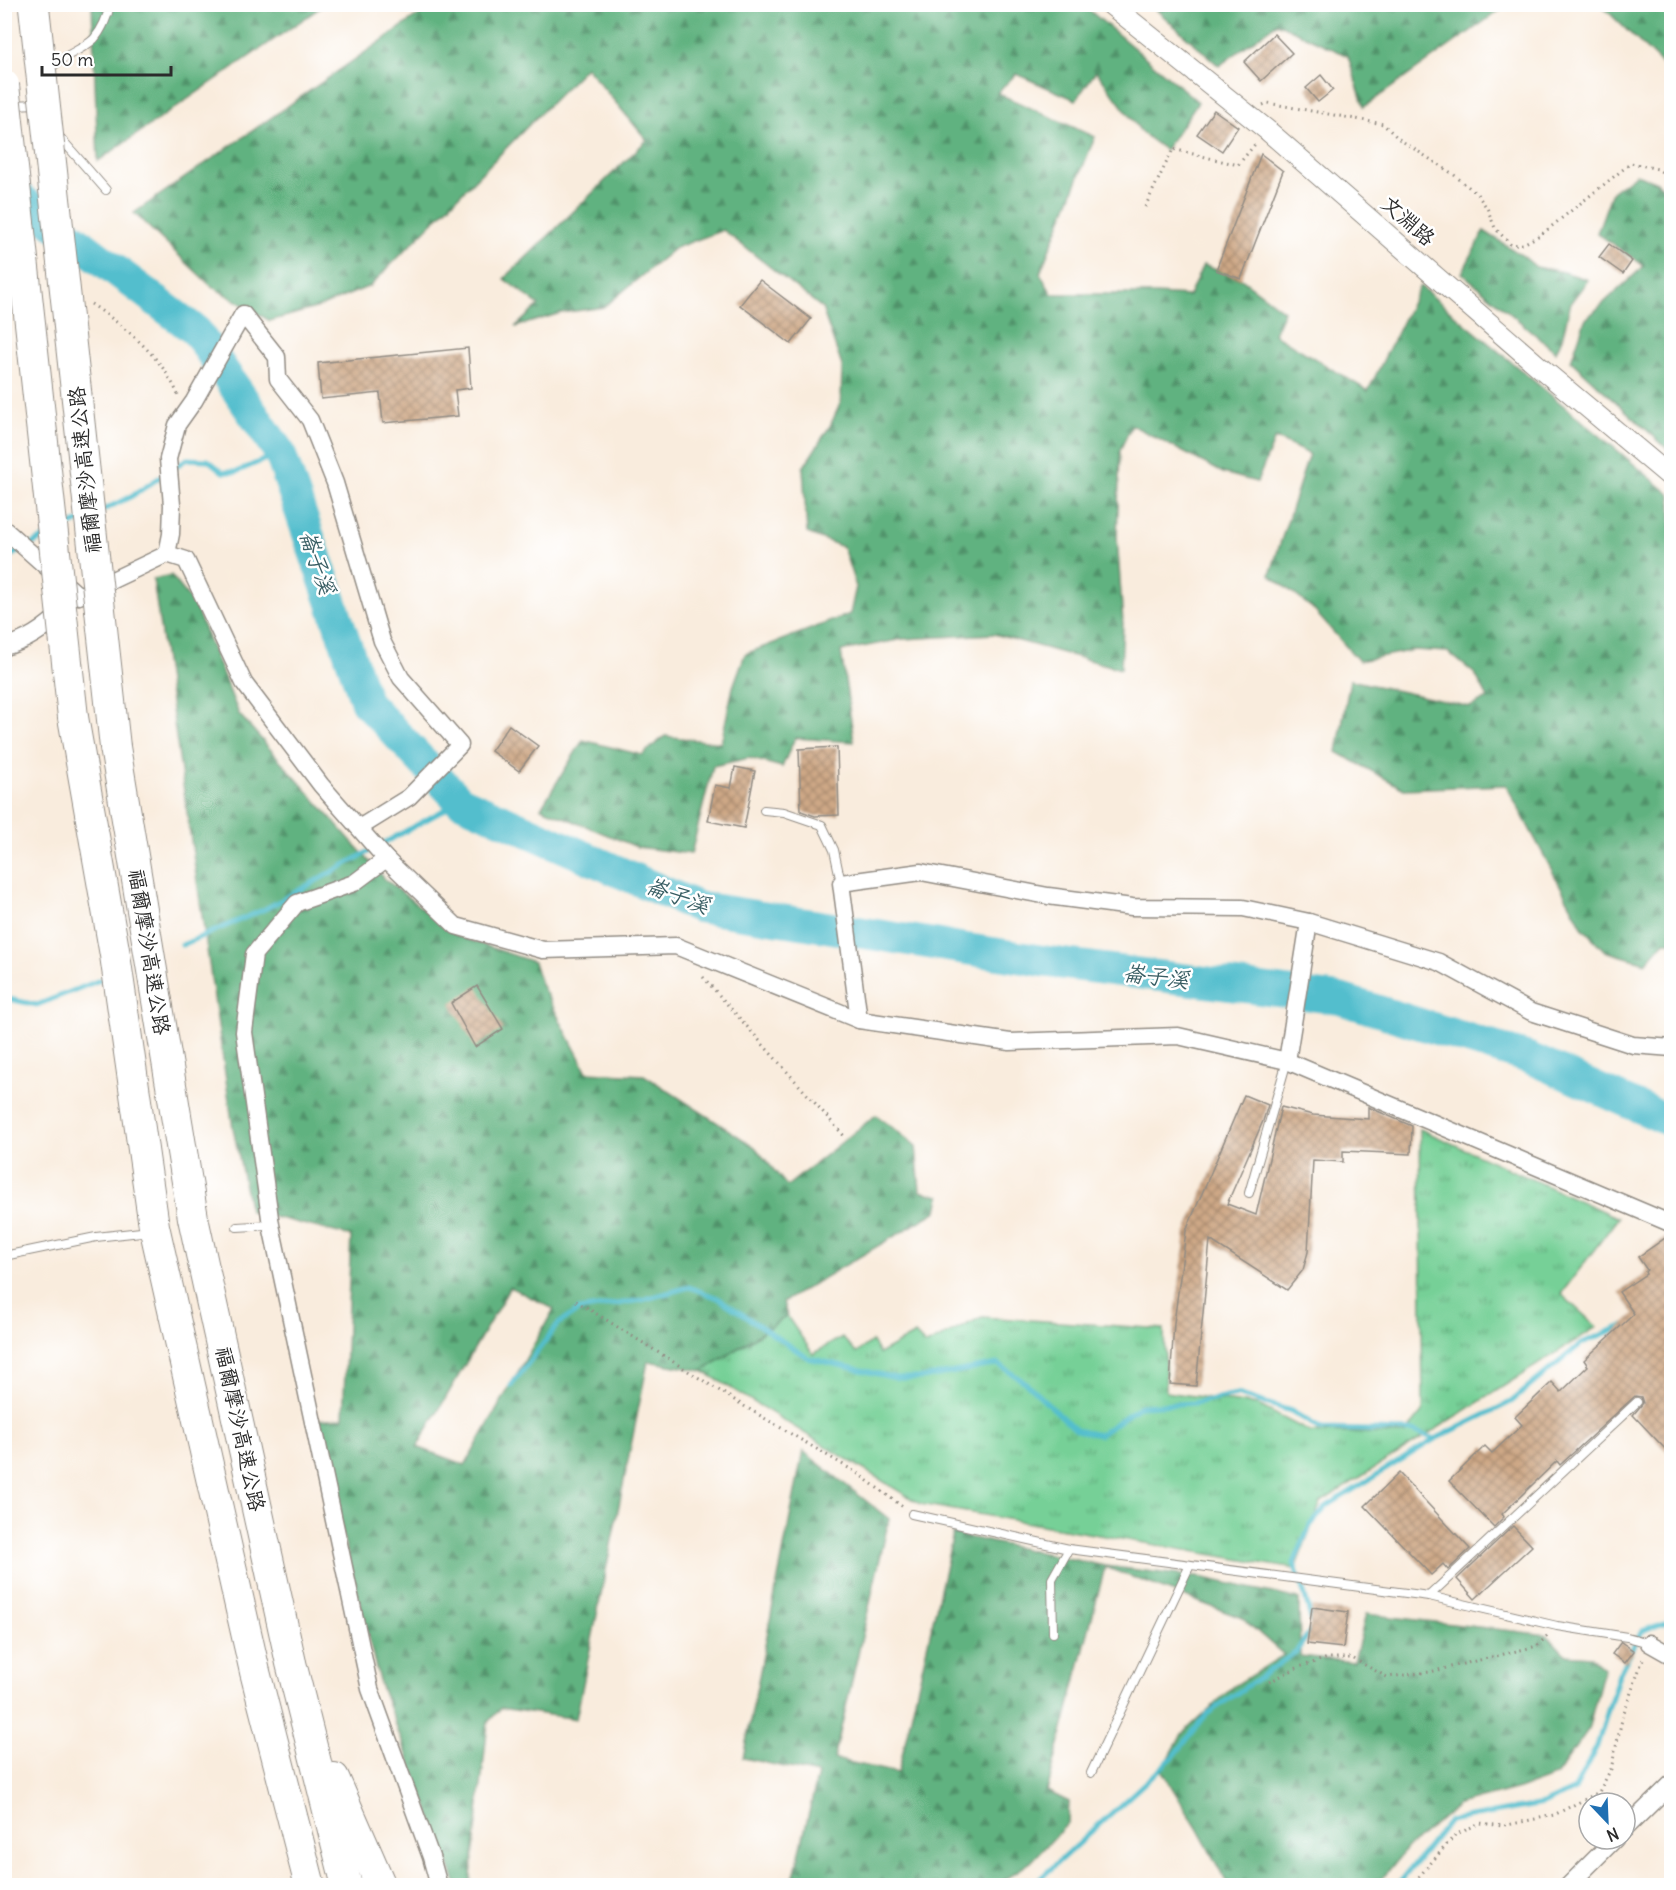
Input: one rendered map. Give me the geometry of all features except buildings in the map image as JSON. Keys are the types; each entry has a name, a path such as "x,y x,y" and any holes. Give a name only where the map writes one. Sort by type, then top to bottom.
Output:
{"highway":[{"name":"福爾摩沙高速公路","path":"34,6 116,747 194,1218 300,1701 347,1886"},
{"name":"福爾摩沙高速公路","path":"4,86 74,717 115,955 154,1226 252,1660 310,1886"},
{"path":"300,1701 381,1886"},
{"path":"266,1714 297,1886"}],"street":[{"name":"文淵路","path":"1110,4 1267,130 1671,478"},
{"path":"167,554 171,534 172,505 168,459 177,425 243,314 277,357 278,379 309,420 335,483 382,641 401,678 460,745 409,797 359,828"},
{"path":"4,529 79,596"},
{"path":"4,647 15,645 45,629 79,596 167,554 186,560 244,683 321,785 386,859 456,926 543,950 676,946 858,1020 1010,1042 1178,1036 1287,1061 1671,1224"},
{"path":"386,859 354,883 297,903 254,954 244,1032 271,1225 370,1689 431,1857 439,1886"},
{"path":"858,1020 841,883 921,872 1048,896 1132,907 1243,908 1309,922 1439,962 1531,1012 1633,1045 1671,1048"},
{"path":"1287,1061 1305,961 1309,922"},
{"path":"1649,1643 1671,1656"},
{"path":"1637,1817 1671,1783"},
{"path":"1569,1886 1603,1851"}],"lane":[{"path":"106,190 43,117 41,94 50,70 67,55 94,38 108,15 110,4"},
{"path":"4,106 42,104"},
{"path":"764,810 784,812 822,825 834,850 841,883"},
{"path":"1249,1193 1287,1061"},
{"path":"237,1227 271,1225"},
{"path":"4,1256 96,1237 141,1232"},
{"path":"1429,1596 1637,1402"},
{"path":"912,1514 1069,1549 1429,1596 1557,1626 1627,1637 1649,1643"},
{"path":"1053,1633 1052,1579 1069,1549"},
{"path":"1091,1773 1190,1565"}],"path":[{"path":"1244,112 1268,103 1383,124 1399,139 1454,174 1477,194 1487,208 1495,228 1512,245 1524,244 1542,234 1631,163 1658,169 1671,180"},
{"path":"1145,207 1173,150 1238,165 1267,130"},
{"path":"90,304 119,322 151,354 189,407"},
{"path":"700,972 846,1138"},
{"path":"576,1301 744,1406 857,1473 912,1514"},
{"path":"1269,1682 1299,1667 1328,1658 1352,1658 1387,1677 1430,1672 1537,1646 1557,1626"},
{"path":"1411,1886 1455,1835 1480,1823 1503,1826 1554,1815 1599,1792 1611,1769 1623,1715 1649,1643"}],"green space":[{"path":"92,4 324,5 98,161"},
{"path":"433,5 1083,5 1198,102 1165,150 1142,133 1096,71 1076,100 1016,74 997,93 1095,137 1040,273 1052,294 1189,296 1203,265 1241,279 1284,311 1274,334 1368,391 1420,286 1671,495 1671,942 1665,941 1646,963 1605,951 1583,928 1506,785 1404,789 1337,752 1350,680 1470,707 1488,698 1475,674 1448,652 1414,650 1359,661 1312,608 1270,575 1309,454 1275,438 1257,482 1223,473 1132,425 1120,450 1117,537 1123,623 1121,669 994,634 903,639 841,651 854,742 795,738 782,767 749,758 713,766 691,854 637,847 541,808 583,740 642,755 665,736 721,743 733,687 745,654 850,614 856,587 843,547 807,533 803,468 830,426 841,402 842,366 822,308 723,230 675,248 604,307 561,313 515,327 539,305 504,279 647,140 586,67 370,286 319,307 270,321 211,286 134,213"},
{"path":"1151,5 1507,5 1364,107 1348,56 1277,23 1219,66"},
{"path":"1601,5 1671,5 1671,48 1665,67"},
{"path":"1636,174 1657,182 1671,196 1671,452 1571,361 1585,320 1644,266 1597,233 1612,192"},
{"path":"1484,231 1536,267 1564,272 1588,280 1571,302 1556,352 1462,273"},
{"path":"171,575 194,604 239,714 385,879 457,936 534,962 541,984 587,1072 644,1075 755,1147 787,1186 876,1115 916,1146 920,1191 940,1196 937,1211 783,1302 787,1316 703,1371 648,1361 576,1719 501,1708 488,1722 470,1885 457,1885 380,1684 314,1420 343,1418 351,1236 250,1211 233,1128 153,579","holes":["510,1287 554,1309 465,1465 417,1447"]},
{"path":"1420,1129 1618,1218 1561,1294 1597,1327 1321,1502 1295,1569 920,1504 703,1371 787,1316 813,1354 842,1337 856,1353 872,1341 879,1354 915,1334 926,1345 982,1317 1164,1329 1166,1392 1258,1405 1310,1432 1405,1434 1423,1411"},
{"path":"803,1451 889,1519 834,1759 898,1773 953,1534 1105,1566 1204,1578 1299,1599 1300,1656 1354,1662 1366,1614 1547,1635 1565,1654 1590,1656 1604,1668 1588,1730 1555,1776 1519,1789 1458,1805 1406,1849 1377,1885 1228,1885 1162,1771 1182,1734 1234,1686 1284,1655 1242,1618 1105,1567 1047,1791 1069,1802 1068,1823 1031,1862 996,1885 792,1885 818,1774 743,1758"}],"waterway":[{"name":"崙子溪","path":"4,186 196,331 280,453 366,702 460,801 698,907 1049,962 1340,999 1529,1058 1672,1122"},
{"path":"99,512 132,496 187,459 208,460 223,472 236,472 280,453"},
{"path":"61,529 80,521"},
{"path":"4,554 8,557 45,537"},
{"path":"182,945 265,909 460,801"},
{"path":"4,998 37,1005 100,980"},
{"path":"511,1386 558,1324 579,1310 642,1300 689,1287 718,1298 808,1358 896,1378 922,1378 998,1364 1026,1383 1076,1430 1099,1435 1140,1406 1194,1403 1237,1394 1291,1411 1321,1429 1413,1431 1435,1439"},
{"path":"1032,1886 1174,1756 1207,1714 1296,1652 1313,1627 1294,1563 1310,1526 1327,1506 1435,1439 1511,1402 1582,1343 1625,1325"},
{"path":"1397,1886 1449,1821 1543,1804 1575,1789 1597,1746 1619,1674 1642,1631 1672,1620"}]}
